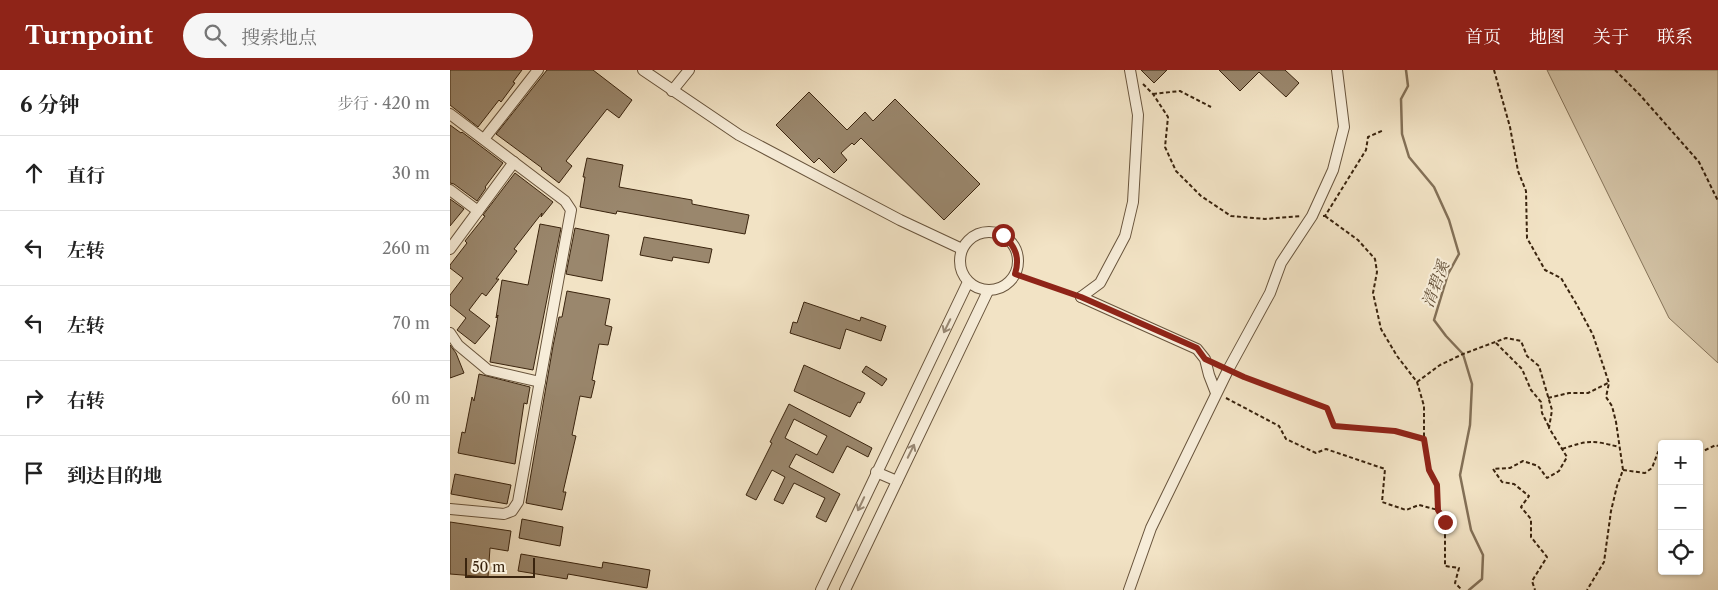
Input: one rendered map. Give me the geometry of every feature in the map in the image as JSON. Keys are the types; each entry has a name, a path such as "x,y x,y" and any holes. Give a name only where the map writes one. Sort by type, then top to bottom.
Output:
{"street":[{"path":"484,139 538,70"},
{"path":"643,70 739,135 900,220 962,250"},
{"path":"672,91 689,70"},
{"path":"1129,590 1151,528 1216,393 1270,293 1280,263 1312,216 1333,170 1344,127 1337,70"},
{"path":"1081,297 1100,284 1124,236 1133,202 1138,115 1131,71"},
{"path":"450,114 565,202 571,210 520,493 515,508 508,514 450,509"},
{"path":"450,249 514,162"},
{"path":"450,190 478,211"},
{"path":"992,232 1003,235 1012,243 1017,253 1018,264 1015,274 1008,283 999,289 988,291 977,288 968,282 961,272 959,261 962,250 969,240 979,233 992,232"},
{"path":"821,590 968,282"},
{"path":"844,590 988,291"},
{"path":"1081,297 1197,348 1205,359 1208,375 1216,393"},
{"path":"450,333 465,351 488,370 540,382"},
{"path":"876,472 897,481"}],"path":[{"path":"1494,70 1510,127 1518,170 1526,191 1527,238 1545,270 1561,278 1593,335 1609,383 1606,397 1612,406 1616,422 1623,470 1611,511 1604,562 1587,590"},
{"path":"1615,70 1640,95 1699,162 1718,201"},
{"path":"1131,71 1153,94 1168,118 1165,147 1176,171 1201,196 1231,216 1265,219 1325,216 1358,240 1375,258 1378,272 1373,294 1381,328 1397,356 1417,382 1424,406 1424,439 1429,470 1437,485 1438,510 1445,522 1446,566 1458,568 1455,583 1462,590"},
{"path":"1153,94 1180,91 1211,108"},
{"path":"1325,216 1366,150 1368,137 1384,130"},
{"path":"1015,274 1081,297"},
{"path":"1417,382 1440,365 1464,354 1506,338 1521,341 1527,356 1539,366 1552,410 1550,428"},
{"path":"1496,343 1522,369 1531,390 1541,402 1542,413 1567,456 1559,470 1546,478 1538,466 1524,461 1510,468 1493,469 1502,482 1514,484 1529,496 1522,507 1531,519 1531,537 1547,557 1532,581 1535,590"},
{"path":"1228,370 1327,408 1334,426 1395,431 1424,439"},
{"path":"1548,398 1568,393 1588,393 1609,383"},
{"path":"1216,393 1279,426 1286,439 1308,450 1316,453 1326,449 1385,469 1382,502 1406,510 1419,505 1438,510"},
{"path":"1562,449 1596,441 1620,447"},
{"path":"1703,451 1716,445 1718,446"},
{"path":"1623,470 1645,473 1652,468 1658,452"}],"shaded area":[{"path":"1547,70 1718,70 1718,363 1669,318"}],"building":[{"path":"450,70 522,70 501,102 499,100 478,127 450,105"},
{"path":"547,70 593,70 632,100 619,118 607,109 566,161 572,166 559,183 496,134"},
{"path":"1141,70 1167,70 1154,83"},
{"path":"1219,70 1285,70 1299,83 1286,97 1259,72 1240,91"},
{"path":"809,92 847,130 865,112 873,121 895,99 980,184 944,220 861,138 841,153 847,160 834,173 819,158 814,163 776,125"},
{"path":"450,125 503,163 477,201 450,183"},
{"path":"587,158 623,165 619,187 692,200 692,204 749,215 745,234 617,211 616,214 580,207"},
{"path":"515,173 553,202 514,249 517,251 486,296 482,293 469,310 490,326 475,344 457,330 466,318 450,305 450,295 463,278 450,268 450,265 467,243 465,241 485,216 483,215"},
{"path":"450,199 464,209 450,226"},
{"path":"540,224 561,228 533,370 490,362 502,280 528,285"},
{"path":"575,228 609,235 602,281 566,274"},
{"path":"644,237 712,249 709,263 673,257 672,261 640,255"},
{"path":"567,291 610,299 605,325 612,327 608,345 599,344 592,380 595,381 591,398 580,396 572,435 576,436 563,492 566,492 562,510 526,503 553,346 559,317 562,317"},
{"path":"804,302 860,321 861,317 886,326 881,341 846,329 840,349 790,333 793,322 797,323"},
{"path":"450,345 456,353 464,373 450,378"},
{"path":"804,365 865,393 850,417 794,391"},
{"path":"866,366 887,379 882,386 862,372"},
{"path":"479,374 530,387 527,404 524,403 515,464 458,453 462,432 465,433 472,397 474,401"},
{"path":"789,404 872,448 868,457 847,446 833,473 796,454 789,467 840,494 826,522 816,517 825,498 794,483 783,504 774,500 785,477 772,470 756,500 746,495 772,443 770,442","holes":["794,419 827,436 817,455 785,438"]},
{"path":"455,474 511,485 507,504 451,494"},
{"path":"522,519 563,527 560,546 519,538"},
{"path":"450,522 511,531 508,551 490,548 488,577 450,574"},
{"path":"521,554 602,568 603,562 650,570 647,588 568,574 567,579 518,571"}],"waterway":[{"name":"清碧溪","path":"1406,70 1408,86 1401,99 1402,134 1409,157 1434,187 1449,220 1459,254 1448,274 1434,320 1463,354 1472,384 1470,425 1460,475 1471,530 1483,555 1482,579 1469,590"}],"route":[{"path":"1003,235 1012,243 1017,253 1018,264 1015,274 1081,297 1197,348 1205,359 1244,377 1327,408 1334,426 1395,431 1424,439 1429,470 1437,485 1438,510 1445,522"}]}
